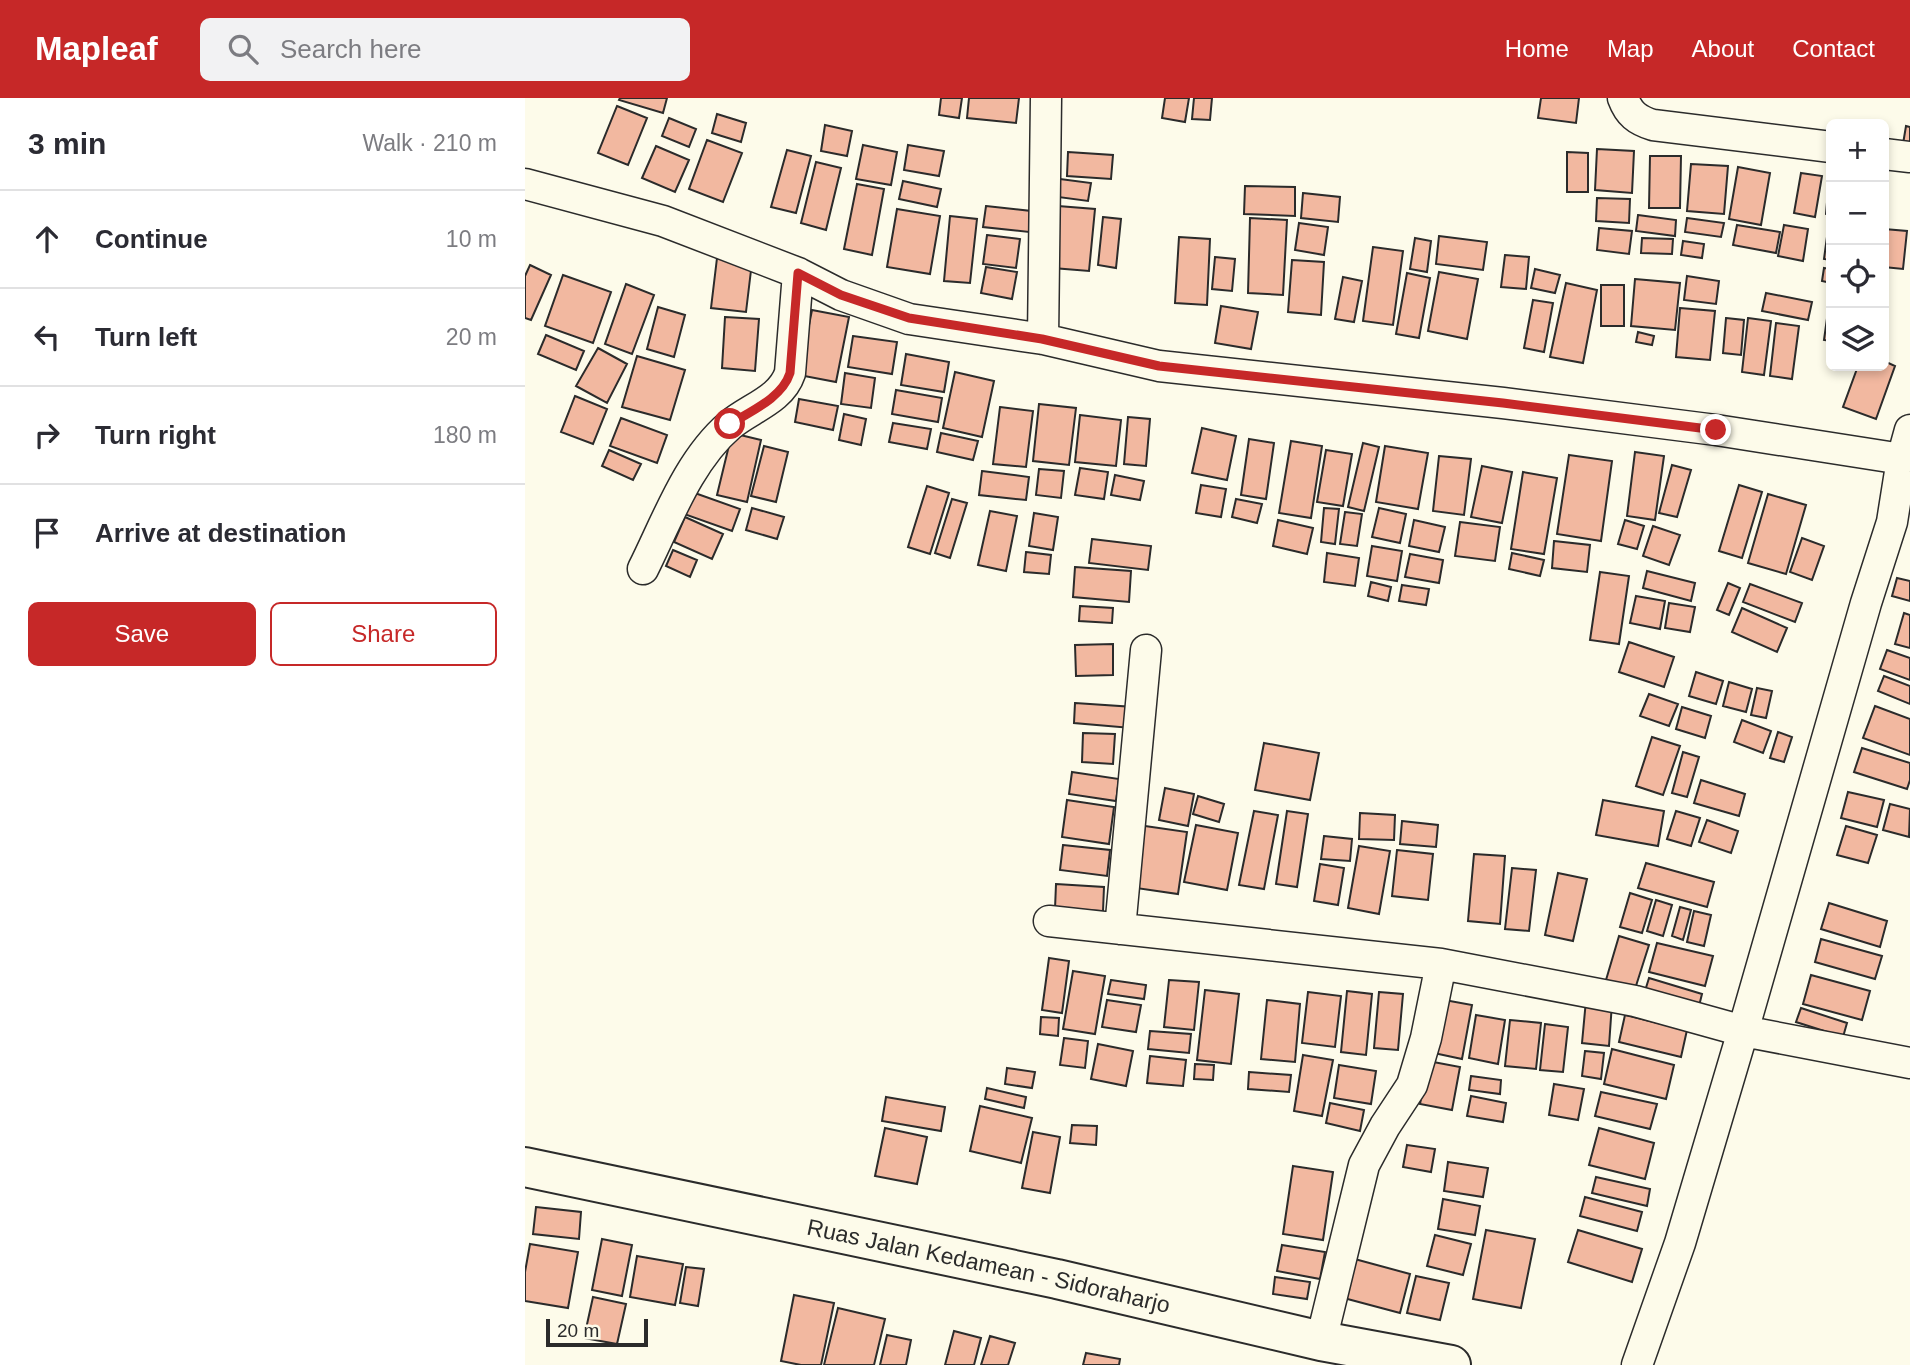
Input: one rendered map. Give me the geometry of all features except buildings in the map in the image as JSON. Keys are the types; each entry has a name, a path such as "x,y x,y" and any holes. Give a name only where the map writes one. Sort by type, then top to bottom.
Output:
{"main road":[{"name":"Ruas Jalan Kedamean - Sidoraharjo","path":"525,1167 1057,1279 1321,1341 1451,1365"}],"street":[{"path":"1042,339 1046,98"},
{"path":"1623,98 1626,108 1637,119 1653,125 1826,146"},
{"path":"1889,154 1910,157"},
{"path":"525,184 663,221 798,273 841,295 909,318 1042,339 1159,366 1503,403 1716,430 1902,459"},
{"path":"643,569 687,480 709,446 730,424 775,395 787,381 790,373 798,273"},
{"path":"1637,1365 1679,1243 1743,1031 1866,603 1901,524 1902,459 1910,430"},
{"path":"1120,929 1146,650"},
{"path":"1049,921 1441,964 1635,1001 1743,1031 1910,1063"},
{"path":"1321,1341 1364,1165 1412,1085 1426,1038 1441,964"}],"route":[{"path":"730,424 775,395 787,381 790,373 798,273 841,295 909,318 1042,339 1159,366 1503,403 1716,430"}]}
